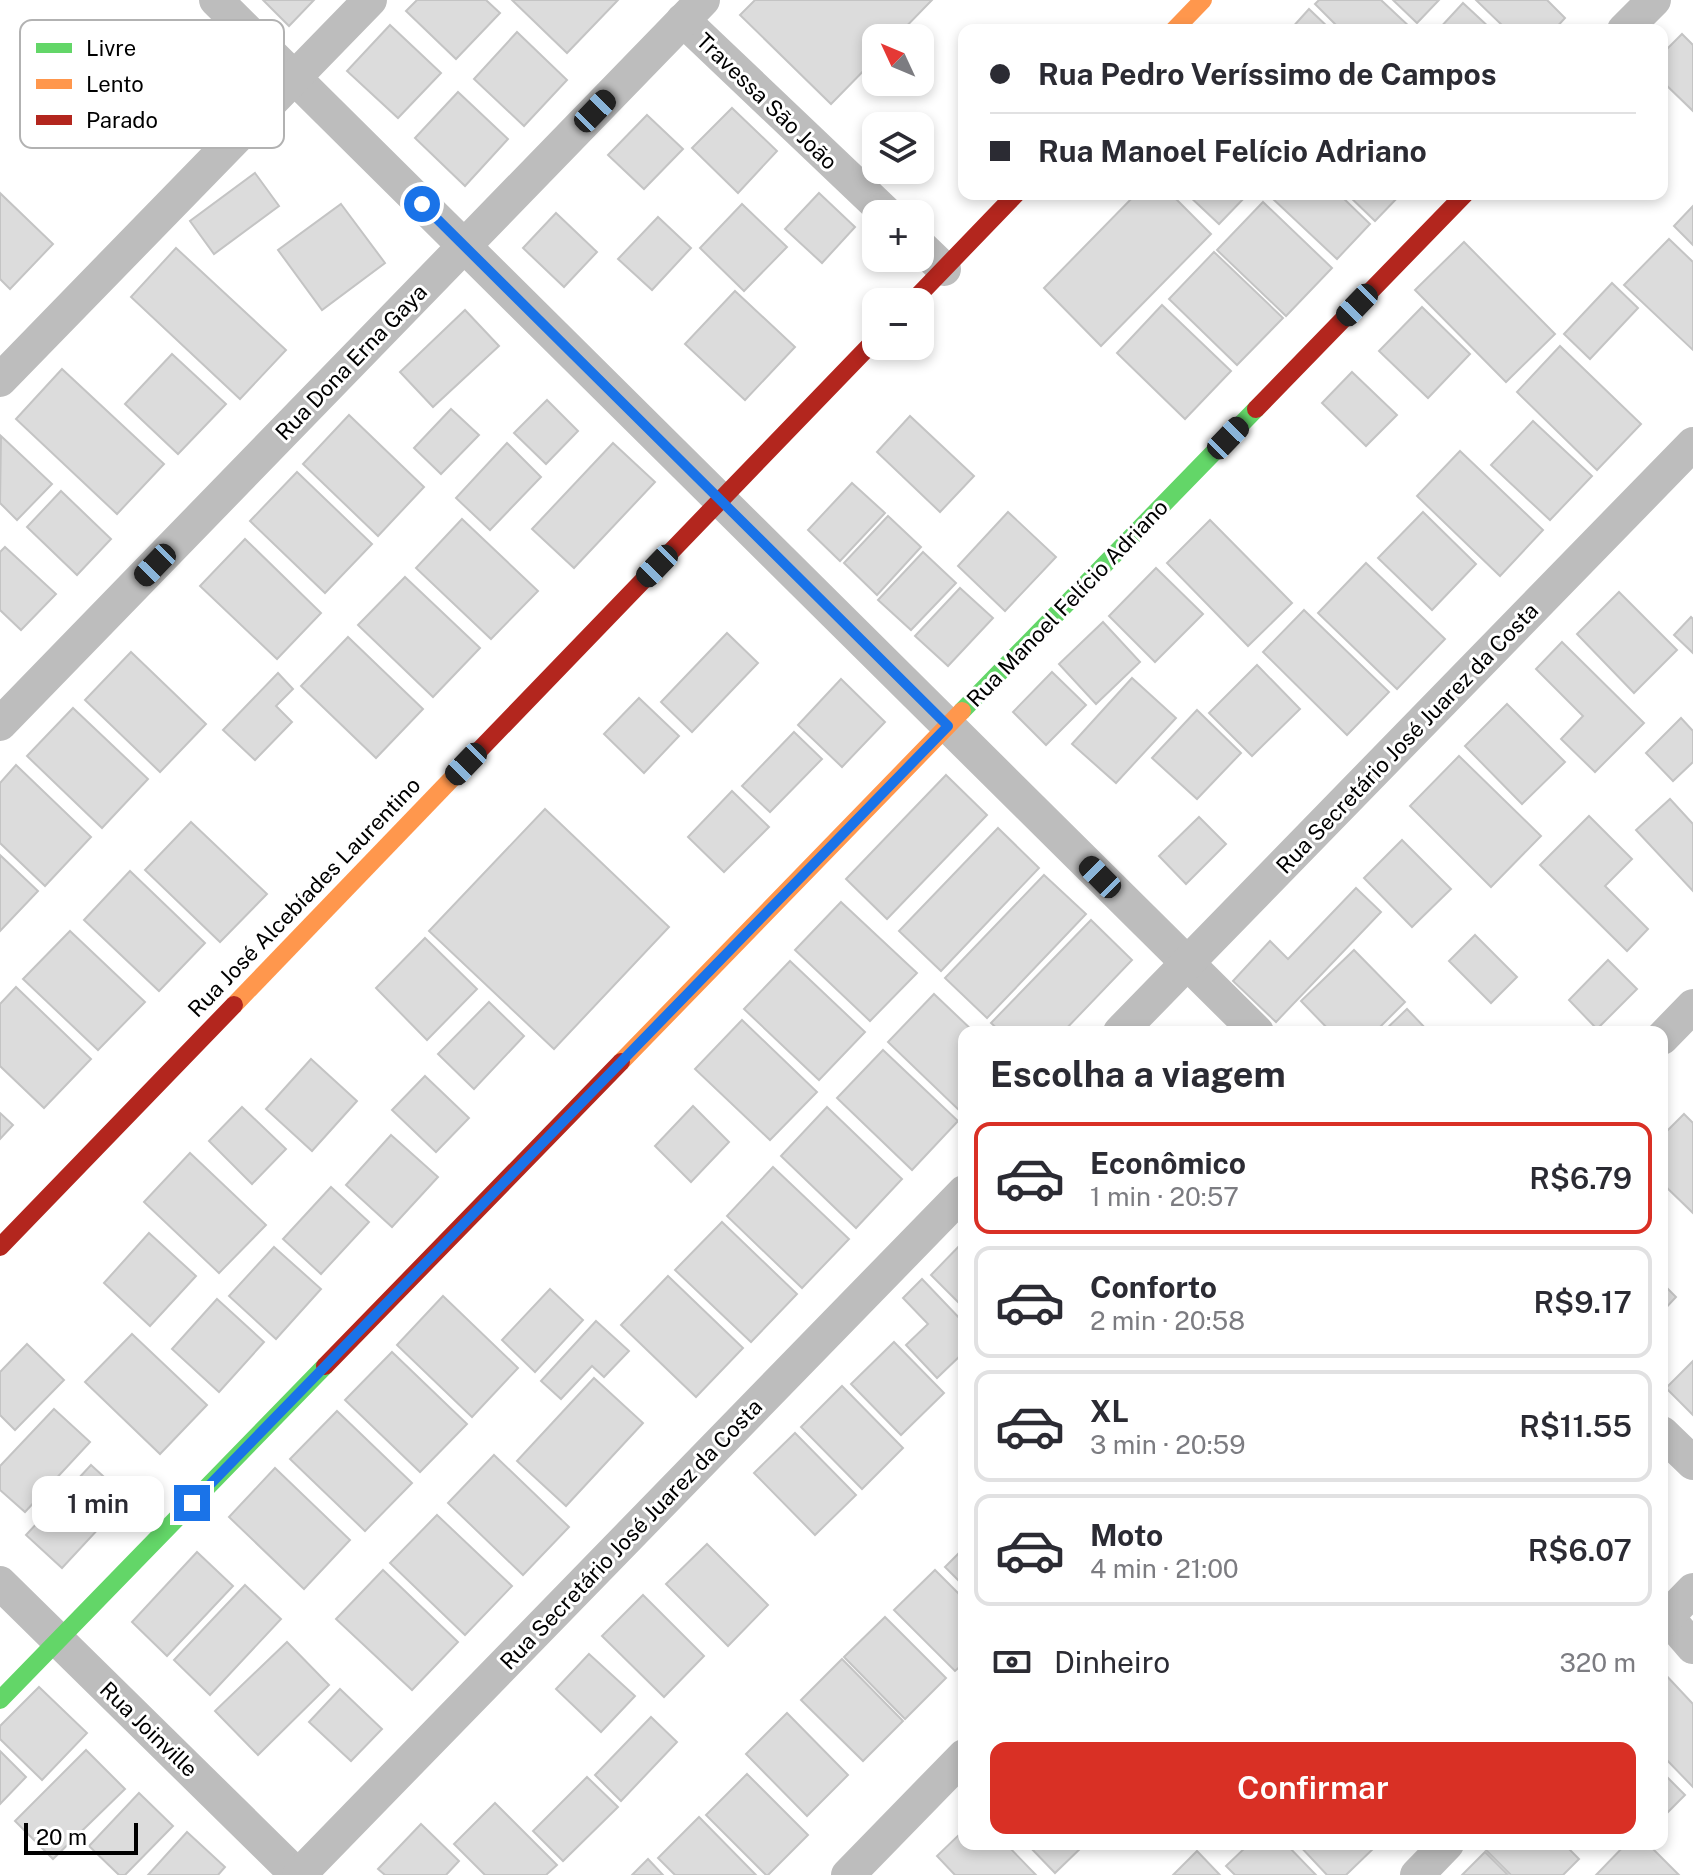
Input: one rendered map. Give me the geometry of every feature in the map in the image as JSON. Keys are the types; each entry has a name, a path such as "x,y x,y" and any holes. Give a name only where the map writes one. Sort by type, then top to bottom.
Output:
{"street":[{"path":"216,0 236,20"},
{"path":"284,88 370,0"},
{"path":"1180,24 1203,0"},
{"path":"1630,24 1654,0"},
{"name":"Travessa São João","path":"693,10 874,200"},
{"name":"Rua Dona Erna Gaya","path":"0,724 693,10"},
{"path":"284,68 1251,1026"},
{"path":"0,380 226,148"},
{"path":"934,256 1008,200"},
{"name":"Rua Manoel Felício Adriano","path":"0,1700 1459,200"},
{"name":"Rua José Alcebíades Laurentino","path":"0,1247 862,354"},
{"name":"Rua Secretário José Juarez da Costa","path":"1126,1026 1693,444"},
{"path":"1668,1032 1693,1006"},
{"name":"Rua Secretário José Juarez da Costa","path":"298,1875 958,1198"},
{"path":"1668,1439 1693,1463"},
{"name":"Rua Joinville","path":"0,1583 298,1875"},
{"path":"1668,1616 1693,1590"},
{"path":"1668,1624 1693,1647"},
{"path":"848,1875 958,1762"},
{"path":"1417,1875 1441,1850"}],"building":[{"path":"263,0 314,0 289,26"},
{"path":"417,0 486,0 500,13 456,59 406,11"},
{"path":"512,0 618,0 567,53"},
{"path":"755,0 932,0 909,24 862,24 862,72 831,104 740,15"},
{"path":"1319,0 1381,0 1407,24 1335,24 1315,4"},
{"path":"1393,0 1439,0 1417,23"},
{"path":"1476,0 1547,0 1565,18 1560,24 1501,24"},
{"path":"1463,3 1486,24 1444,24"},
{"path":"1309,9 1325,24 1295,24"},
{"path":"390,25 441,73 398,118 347,71"},
{"path":"517,32 567,80 524,126 474,79"},
{"path":"1682,34 1693,45 1693,111 1668,87 1668,48"},
{"path":"458,92 508,139 465,186 415,138"},
{"path":"732,108 777,151 738,193 692,148"},
{"path":"647,115 683,149 644,189 608,155"},
{"path":"255,173 279,206 214,254 190,221"},
{"path":"0,193 53,244 10,289 0,279"},
{"path":"819,193 855,227 822,263 785,229"},
{"path":"1130,200 1177,200 1211,234 1101,346 1044,288"},
{"path":"1193,200 1242,200 1219,224"},
{"path":"1274,200 1345,200 1370,224 1337,259"},
{"path":"1353,200 1395,200 1375,221"},
{"path":"1263,202 1332,268 1286,316 1217,250"},
{"path":"341,204 385,263 322,310 278,250"},
{"path":"742,204 787,247 744,291 700,248"},
{"path":"1693,206 1693,245 1674,226"},
{"path":"556,213 597,252 564,287 523,248"},
{"path":"658,217 691,248 652,290 618,259"},
{"path":"1669,239 1693,262 1693,350 1624,285"},
{"path":"1464,242 1555,334 1506,382 1415,290"},
{"path":"176,248 286,350 240,399 131,297"},
{"path":"1214,252 1283,318 1237,365 1169,299"},
{"path":"1612,283 1638,308 1590,359 1564,334"},
{"path":"735,291 795,347 745,400 685,344"},
{"path":"1162,305 1231,371 1185,419 1117,353"},
{"path":"1422,307 1470,354 1428,398 1379,351"},
{"path":"465,310 499,346 433,407 400,372"},
{"path":"1560,346 1641,424 1597,470 1517,392"},
{"path":"172,354 226,404 178,454 125,404"},
{"path":"62,369 164,464 117,514 16,419"},
{"path":"1352,372 1397,415 1366,446 1322,403"},
{"path":"547,400 578,431 546,464 514,433"},
{"path":"451,409 479,435 441,474 414,448"},
{"path":"349,415 424,487 378,536 303,464"},
{"path":"910,416 974,476 940,512 877,452"},
{"path":"1533,421 1592,476 1550,520 1491,465"},
{"path":"1,436 52,484 17,520 0,503"},
{"path":"507,443 541,477 490,530 456,498"},
{"path":"613,443 655,482 574,568 532,529"},
{"path":"1460,451 1543,530 1500,576 1417,496"},
{"path":"297,472 372,544 325,593 250,521"},
{"path":"852,483 885,513 840,561 808,530"},
{"path":"61,491 111,539 77,575 27,527"},
{"path":"1008,512 1056,557 1005,611 958,566"},
{"path":"1423,512 1476,564 1432,610 1378,558"},
{"path":"888,516 921,547 877,595 844,563"},
{"path":"462,519 538,591 491,639 416,568"},
{"path":"1210,520 1292,603 1248,646 1167,563"},
{"path":"245,539 321,613 277,659 200,586"},
{"path":"5,547 56,594 21,630 0,610 0,552"},
{"path":"923,552 956,583 911,630 878,600"},
{"path":"1366,563 1445,639 1397,689 1318,613"},
{"path":"1156,568 1203,614 1155,662 1109,616"},
{"path":"405,577 480,648 433,697 358,625"},
{"path":"960,588 993,618 948,666 915,636"},
{"path":"1619,592 1677,650 1634,693 1577,634"},
{"path":"1304,610 1389,692 1347,735 1263,652"},
{"path":"1691,617 1693,619 1693,653 1674,635"},
{"path":"1103,622 1140,662 1096,704 1059,664"},
{"path":"727,633 758,663 692,732 661,702"},
{"path":"348,637 423,709 376,758 301,686"},
{"path":"1562,642 1644,723 1595,772 1561,739 1583,716 1536,669"},
{"path":"131,652 206,724 160,772 85,700"},
{"path":"1257,665 1300,709 1252,756 1209,713"},
{"path":"1052,672 1086,705 1046,745 1013,712"},
{"path":"278,673 293,689 276,706 292,722 255,760 223,730"},
{"path":"1132,678 1176,718 1116,783 1072,744"},
{"path":"841,679 885,722 842,767 798,725"},
{"path":"639,698 679,736 644,773 604,734"},
{"path":"1507,704 1565,762 1522,804 1465,746"},
{"path":"73,708 148,779 102,828 27,756"},
{"path":"1197,710 1241,753 1197,799 1152,758"},
{"path":"1681,718 1693,731 1693,762 1673,781 1646,753"},
{"path":"794,732 822,759 770,812 742,786"},
{"path":"1459,756 1541,836 1491,887 1410,806"},
{"path":"16,765 91,837 45,886 0,843 0,783"},
{"path":"946,775 987,815 887,919 846,879"},
{"path":"732,791 769,827 724,872 688,837"},
{"path":"1670,799 1693,824 1693,891 1636,830"},
{"path":"545,809 669,927 554,1049 429,931"},
{"path":"1589,816 1632,859 1605,886 1648,929 1627,951 1540,865"},
{"path":"1199,817 1226,844 1186,884 1159,856"},
{"path":"191,822 267,894 220,942 145,870"},
{"path":"998,828 1039,868 941,971 899,931"},
{"path":"1402,840 1451,889 1412,927 1364,878"},
{"path":"0,855 38,891 0,931"},
{"path":"130,871 205,943 159,991 84,920"},
{"path":"1044,875 1086,914 987,1018 945,978"},
{"path":"1356,888 1381,912 1276,1022 1233,981 1270,941 1288,959"},
{"path":"841,902 917,973 870,1021 795,950"},
{"path":"1091,920 1132,960 1069,1026 994,1026 991,1023"},
{"path":"70,931 145,1002 98,1050 23,979"},
{"path":"1475,935 1517,977 1491,1003 1449,961"},
{"path":"425,938 477,989 427,1040 376,988"},
{"path":"1354,950 1405,1002 1381,1026 1325,1026 1301,1001"},
{"path":"1608,960 1637,989 1600,1026 1594,1026 1569,1000"},
{"path":"790,961 865,1032 819,1080 744,1009"},
{"path":"16,987 91,1059 44,1108 0,1066 0,1004"},
{"path":"934,994 968,1026 958,1026 958,1109 888,1042"},
{"path":"489,1002 524,1036 474,1089 438,1054"},
{"path":"1407,1009 1423,1026 1389,1026"},
{"path":"742,1020 817,1092 770,1140 695,1069"},
{"path":"883,1050 958,1121 912,1170 837,1098"},
{"path":"311,1059 357,1101 312,1151 266,1109"},
{"path":"425,1076 469,1118 436,1152 392,1110"},
{"path":"693,1106 729,1142 691,1182 655,1146"},
{"path":"242,1107 286,1149 252,1184 209,1141"},
{"path":"827,1107 902,1179 856,1228 781,1156"},
{"path":"0,1113 13,1125 0,1139"},
{"path":"1684,1114 1693,1123 1693,1213 1668,1189 1668,1130"},
{"path":"391,1135 438,1177 392,1227 346,1185"},
{"path":"190,1153 266,1225 219,1273 144,1202"},
{"path":"773,1167 849,1239 802,1288 727,1216"},
{"path":"331,1187 369,1222 321,1274 283,1239"},
{"path":"722,1222 797,1294 751,1342 675,1270"},
{"path":"149,1233 196,1276 150,1326 104,1283"},
{"path":"274,1247 321,1289 276,1339 229,1296"},
{"path":"958,1247 958,1302 931,1275"},
{"path":"668,1276 743,1348 696,1397 621,1325"},
{"path":"922,1279 958,1317 958,1358 937,1378 906,1345 928,1324 903,1298"},
{"path":"550,1289 583,1320 535,1372 502,1340"},
{"path":"1668,1289 1676,1297 1668,1306"},
{"path":"443,1296 518,1368 472,1417 397,1345"},
{"path":"217,1299 264,1342 219,1392 172,1349"},
{"path":"596,1321 629,1351 604,1377 592,1366 561,1399 541,1381"},
{"path":"132,1334 207,1405 160,1454 85,1382"},
{"path":"894,1342 944,1393 901,1435 851,1384"},
{"path":"27,1344 64,1380 15,1430 0,1415 0,1372"},
{"path":"392,1352 467,1424 420,1472 345,1400"},
{"path":"1693,1361 1693,1415 1668,1390 1668,1386"},
{"path":"594,1378 643,1423 566,1506 517,1461"},
{"path":"842,1386 903,1448 862,1489 801,1427"},
{"path":"54,1409 90,1442 25,1512 0,1490 0,1466"},
{"path":"337,1411 412,1483 365,1531 290,1459"},
{"path":"795,1433 856,1495 815,1535 754,1473"},
{"path":"494,1455 569,1527 523,1575 448,1503"},
{"path":"91,1465 127,1498 62,1568 26,1535"},
{"path":"275,1468 350,1540 304,1589 229,1517"},
{"path":"437,1515 512,1586 465,1635 390,1563"},
{"path":"707,1544 768,1605 728,1646 666,1584"},
{"path":"197,1552 233,1586 167,1656 132,1622"},
{"path":"958,1554 958,1580 945,1567"},
{"path":"383,1570 458,1642 412,1690 336,1619"},
{"path":"935,1570 958,1593 958,1668 955,1671 894,1610"},
{"path":"245,1585 281,1619 210,1695 174,1660"},
{"path":"643,1595 704,1656 664,1697 602,1636"},
{"path":"885,1617 946,1678 905,1719 844,1657"},
{"path":"287,1642 329,1685 258,1755 215,1711"},
{"path":"589,1654 635,1696 601,1732 556,1689"},
{"path":"842,1659 903,1721 863,1761 801,1700"},
{"path":"1668,1677 1693,1704 1693,1787 1668,1761"},
{"path":"39,1687 87,1733 42,1780 0,1739 0,1726"},
{"path":"340,1689 382,1729 351,1761 309,1722"},
{"path":"787,1713 848,1775 807,1816 746,1754"},
{"path":"651,1717 677,1742 621,1801 595,1775"},
{"path":"86,1750 125,1789 53,1859 15,1821"},
{"path":"0,1751 26,1777 0,1804"},
{"path":"747,1774 808,1835 768,1875 706,1815"},
{"path":"587,1777 618,1807 563,1861 533,1831"},
{"path":"1668,1778 1685,1795 1668,1812"},
{"path":"139,1793 173,1826 125,1875 119,1875 89,1846"},
{"path":"495,1803 557,1865 546,1875 485,1875 454,1844"},
{"path":"699,1817 756,1875 675,1875 658,1858"},
{"path":"421,1824 459,1861 446,1875 385,1875 378,1869"},
{"path":"187,1832 225,1867 218,1875 148,1875"},
{"path":"958,1836 958,1850 1012,1850 1036,1875 955,1875 937,1856"},
{"path":"1033,1850 1079,1850 1055,1873"},
{"path":"1243,1850 1292,1850 1316,1875 1235,1875 1226,1866"},
{"path":"1304,1850 1372,1850 1346,1875 1327,1875"},
{"path":"1486,1850 1570,1850 1579,1859 1563,1875 1511,1875"},
{"path":"1620,1850 1654,1850 1679,1875 1596,1875"},
{"path":"1197,1851 1220,1875 1173,1875"},
{"path":"1485,1852 1508,1875 1462,1875"},
{"path":"648,1859 663,1875 632,1875"}],"traffic: fast":[{"path":"962,711 1256,409"},
{"path":"0,1700 325,1366"}],"traffic: slow":[{"path":"1180,24 1203,0"},
{"path":"621,1062 962,711"},
{"path":"234,1005 465,765"}],"traffic: jam":[{"path":"925,288 1010,200"},
{"path":"1256,409 1459,200"},
{"path":"465,765 862,354"},
{"path":"0,1247 234,1005"},
{"path":"325,1366 621,1062"}],"route":[{"path":"192,1503 948,726 422,204"}]}
